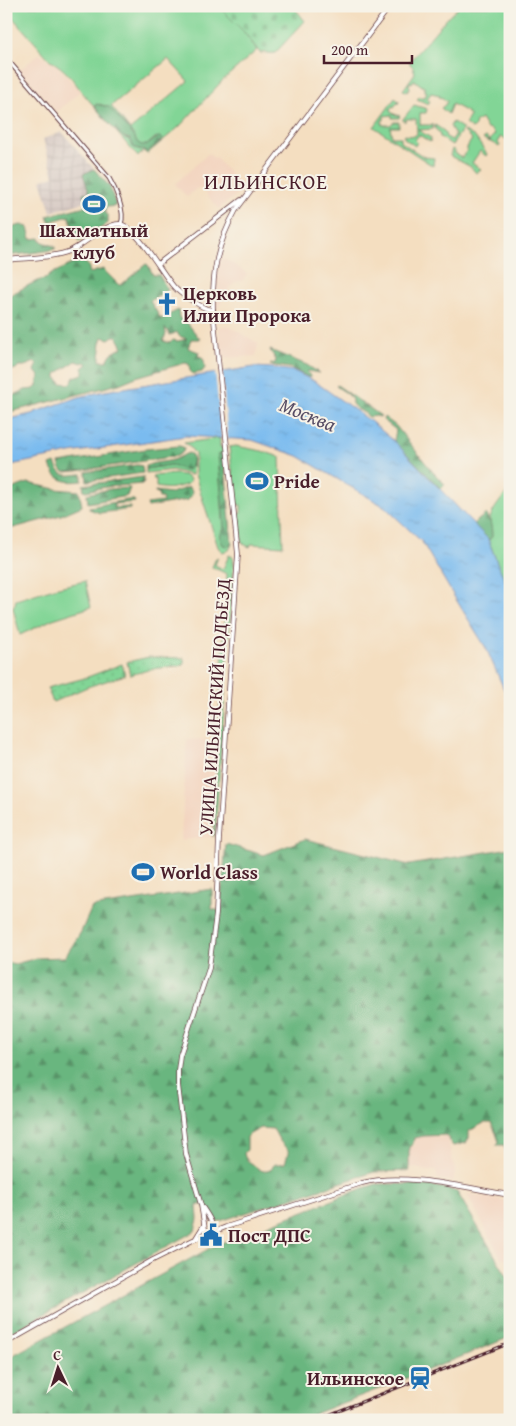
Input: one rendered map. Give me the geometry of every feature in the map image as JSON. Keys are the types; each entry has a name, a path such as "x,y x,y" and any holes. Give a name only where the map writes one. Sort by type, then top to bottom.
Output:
{"main road":[{"path":"158,264 246,197 390,6"},
{"name":"УЛИЦА ИЛЬИНСКИЙ ПОДЪЕЗД","path":"204,1225 201,1205 186,1154 178,1070 180,1055 209,968 216,914 219,839 238,554 213,310 214,272 217,255 231,220 246,197"},
{"path":"6,260 64,253 109,227 121,224 128,228 178,291 208,310 213,310"},
{"path":"6,1343 153,1260 193,1240 226,1227 362,1183 394,1179 435,1183 510,1195"},
{"name":"УЛИЦА ИЛЬИНСКИЙ ПОДЪЕЗД","path":"201,1205 212,1223"},
{"path":"193,1240 207,1223 226,1227"},
{"path":"211,1233 213,1229 212,1223"},
{"path":"204,1225 206,1231 211,1233"}],"street":[{"path":"6,58 109,178 120,205 123,218 121,224"}],"shaded area":[{"path":"39,54 58,67 80,91 57,112 20,70"},
{"path":"62,132 94,169 83,174 89,192 85,202 51,212 41,180 54,176 43,139"},
{"path":"209,153 213,158 215,157 243,189 219,209 201,188 197,188 187,197 175,184"},
{"path":"220,257 247,274 242,281 235,282 229,289 217,310 215,289"},
{"path":"220,326 230,327 258,343 256,356 221,358"},
{"path":"187,739 218,740 213,837 181,840"},
{"path":"435,1136 437,1138 447,1136 455,1171 453,1181 438,1179 436,1170 429,1171 407,1166 407,1147 415,1146 414,1137"},
{"path":"467,1194 510,1201 510,1261 501,1258"}],"green space":[{"path":"6,6 218,6 244,32 257,50 223,80 179,127 147,154 143,151 138,157 68,74 51,61 6,10","holes":["168,59 188,81 130,130 111,106","99,104 109,107 139,144 147,145 156,137 162,140 147,152 133,147 131,140 124,138"]},
{"path":"218,6 293,6 305,21 275,53 260,53 244,32"},
{"path":"460,6 510,6 510,140 500,137 499,147 483,139 486,137 487,140 491,141 490,139 495,134 489,128 487,129 481,119 476,122 472,129 465,124 470,116 467,112 452,104 448,114 441,108 447,101 439,97 440,95 431,93 427,99 430,101 428,104 417,99 425,97 427,92 425,88 414,80 412,83 410,82 410,88 407,92 403,90 415,73 410,61 446,19"},
{"path":"395,98 399,101 398,104 394,107 392,106 390,111 400,116 399,118 392,118 392,115 384,116 382,125 399,122 399,127 390,127 392,137 401,137 401,142 424,157 434,158 433,166 374,127"},
{"path":"96,104 109,107 141,144 147,145 158,137 162,140 147,152 133,147 130,139 121,135 106,121 95,107"},
{"path":"414,105 427,109 426,113 420,113 420,125 433,125 433,129 418,130 431,138 430,142 419,135 415,140 417,142 415,146 405,139 403,135 415,136 417,133 416,119 406,119 406,121 403,121"},
{"path":"453,122 462,130 452,145 440,137 439,132 435,129 435,125 444,131 446,137 452,140 455,135 450,126"},
{"path":"465,131 475,137 487,154 486,156 480,151 472,163 481,169 476,173 471,167 450,156 452,149 462,158 467,150 472,139"},
{"path":"94,169 110,187 116,206 107,207 105,210 108,216 108,223 101,228 93,230 79,242 69,216 49,222 47,216 85,206 83,193 89,192 83,174"},
{"path":"21,225 28,227 31,239 40,238 41,241 56,247 55,249 7,256 6,248 9,243 6,240 6,229"},
{"path":"81,260 88,265 90,273 103,269 121,285 146,264 148,265 153,275 159,275 168,290 150,301 161,319 178,310 179,318 185,320 200,339 191,339 188,348 199,352 198,356 202,357 205,368 202,372 193,374 190,371 189,364 185,363 136,377 119,384 6,413 6,395 10,397 25,390 34,389 37,386 39,376 35,371 37,365 35,362 6,372 6,297 37,281 45,279 53,273","holes":["165,328 169,335 177,332 179,336 187,339 173,340 170,343 163,341 166,334","117,336 123,347 111,354 107,361 100,361 102,337 109,339","76,361 88,364 83,368 83,374 74,377 71,384 60,383 56,378 56,374"]},
{"path":"270,350 307,365 319,373 308,371 310,378 290,368 270,365 275,363 276,360"},
{"path":"337,385 381,416 369,417 356,408 352,404 349,395"},
{"path":"384,417 396,426 432,471 445,484 441,489 394,441 396,430 383,420"},
{"path":"220,438 220,447 223,447 224,453 218,454 224,529 221,533 229,546 232,544 229,550 222,552 218,547 198,485 195,474 195,454 184,443"},
{"path":"179,446 184,449 177,456 77,471 64,472 59,463 146,449"},
{"name":"Pride","path":"236,446 280,457 283,546 251,544 250,547 242,542 238,514 241,513 241,505 237,505 229,447"},
{"path":"189,453 192,455 192,459 188,470 171,465 146,469 146,466 150,464 174,460"},
{"path":"224,453 232,544 227,546 223,545 220,539 224,529 218,454"},
{"path":"193,459 192,475 172,470 146,473 146,469 171,465 191,467"},
{"path":"55,463 63,474 82,474 82,481 71,482 58,478 50,465"},
{"path":"137,465 142,466 143,473 87,481 86,472"},
{"path":"184,475 190,479 190,482 176,487 161,488 156,487 156,479 153,479 152,476"},
{"path":"143,477 144,482 142,484 86,491 83,485"},
{"path":"28,483 56,489 79,491 82,506 61,515 6,530 6,491"},
{"path":"189,487 192,495 188,500 148,507 147,504 163,502 162,498 159,498 158,493 155,491 171,493"},
{"path":"130,488 127,496 88,503 87,494 111,489"},
{"path":"510,488 510,591 488,539 490,539 491,532 491,516"},
{"path":"134,500 135,502 114,504 114,508 130,507 130,509 100,513 89,509 89,507"},
{"path":"486,514 491,528 492,537 490,539 473,524"},
{"path":"229,555 233,557 234,564 215,835 213,837 227,574 212,567 218,557 215,565 223,569"},
{"path":"85,581 91,607 53,619 20,635 13,608 16,600"},
{"path":"149,657 184,658 184,665 152,669 130,675 127,662"},
{"path":"122,664 125,675 87,687 53,702 47,688 85,678"},
{"path":"305,839 409,865 510,848 510,1155 507,1154 504,1145 496,1145 499,1142 491,1123 484,1123 469,1131 469,1138 466,1143 453,1146 446,1135 414,1138 413,1144 409,1147 409,1171 374,1172 217,1222 210,1217 203,1204 197,1206 198,1219 195,1231 6,1335 6,962 15,964 37,958 65,957 81,932 92,907 212,889 212,909 220,911 226,844 264,855","holes":["261,1128 273,1129 288,1150 288,1154 285,1163 276,1164 271,1169 262,1171 245,1157 247,1137"]},
{"path":"376,1184 428,1186 457,1192 510,1281 510,1337 298,1420 6,1420 6,1359 214,1246"}],"water":[{"name":"Москва","path":"254,367 294,371 314,381 369,420 394,441 488,539 510,591 510,703 486,648 422,542 385,507 298,456 252,440 186,436 70,453 6,466 6,420 35,413 79,397 105,391"}],"pier":[{"path":"222,370 228,441 222,441 215,371"}],"railway":[{"path":"316,1420 510,1343"}],"place":[{"name":"Шахматный клуб","path":"94,204"},
{"name":"Церковь Илии Пророка","path":"167,304"},
{"name":"Pride","path":"257,481"},
{"name":"World Class","path":"143,872"},
{"name":"Пост ДПС","path":"211,1235"},
{"name":"Ильинское","path":"420,1378"}],"district":[{"name":"ИЛЬИНСКОЕ","path":"266,181"}]}
